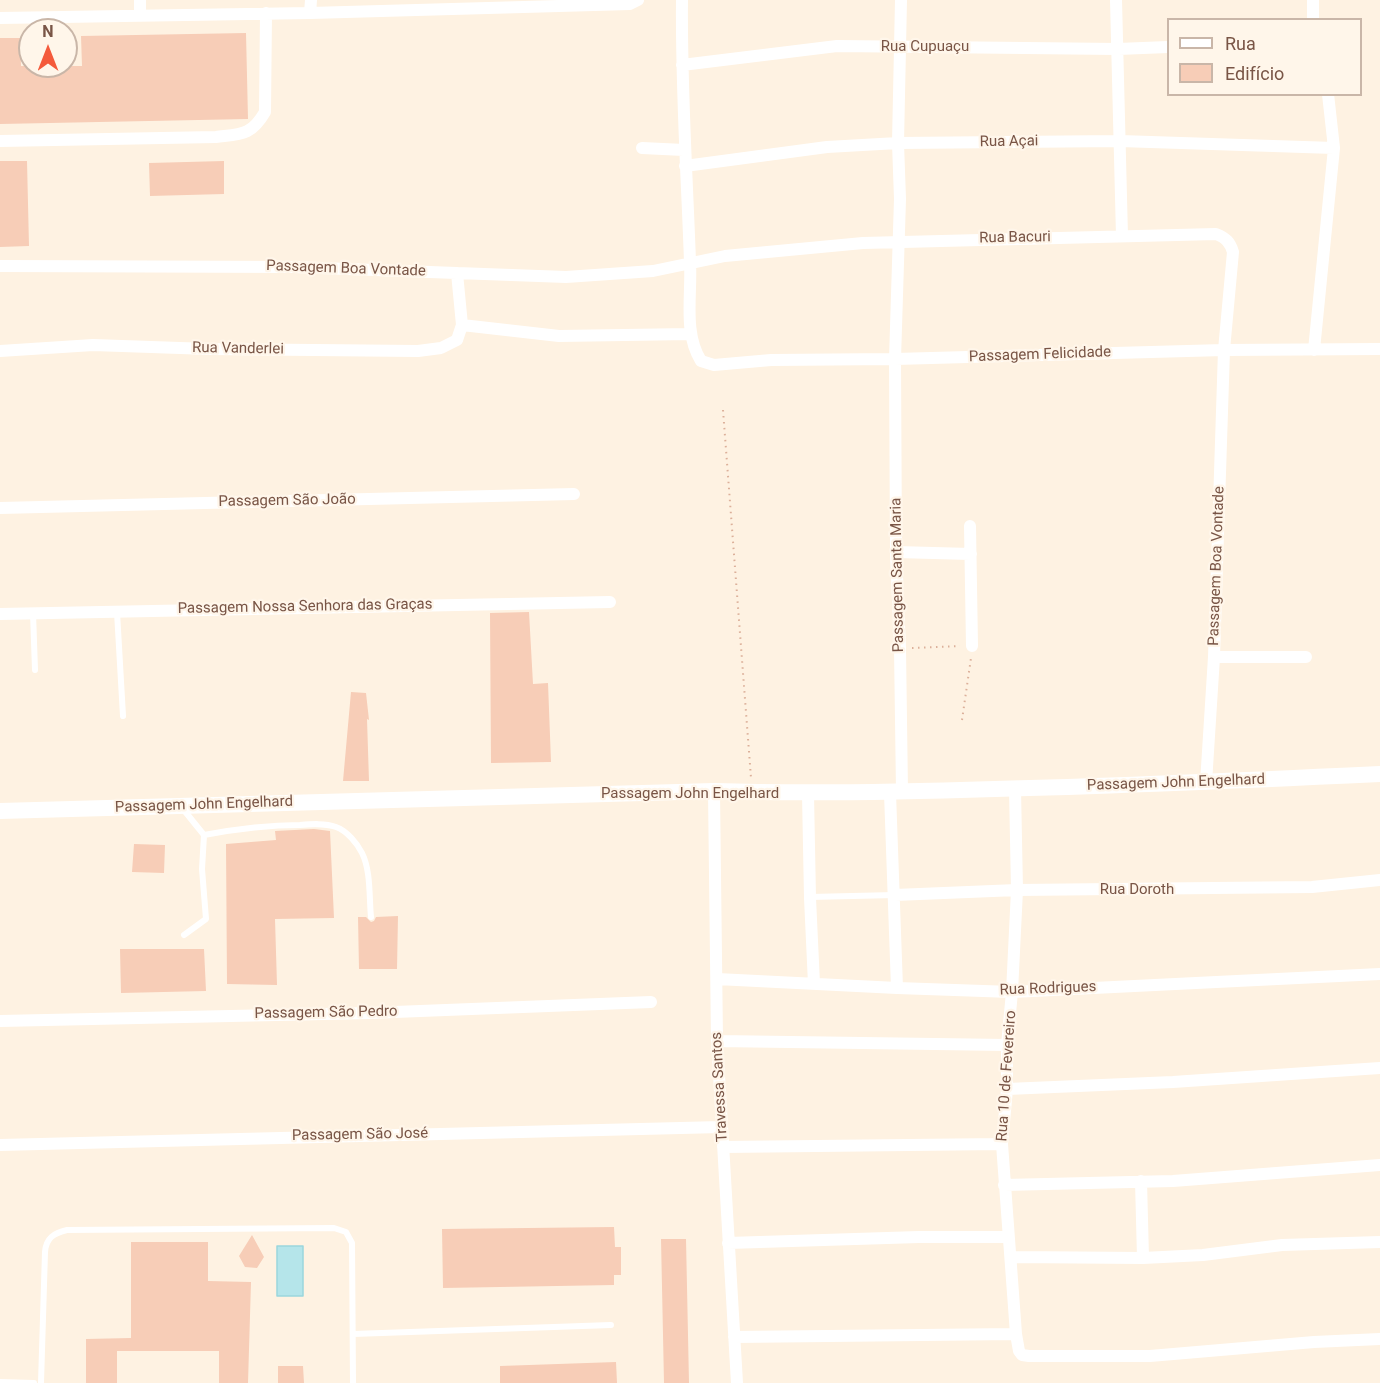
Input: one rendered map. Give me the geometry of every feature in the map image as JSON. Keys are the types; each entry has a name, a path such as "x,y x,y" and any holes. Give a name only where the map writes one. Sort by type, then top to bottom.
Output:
{"main road":[{"name":"Passagem John Engelhard","path":"0,811 714,791 808,794 1015,789 1206,783 1380,774"}],"street":[{"path":"140,0 140,15"},
{"path":"0,18 266,13 310,6 630,4 638,0"},
{"path":"457,273 462,325 559,336 690,334 682,0"},
{"name":"Passagem Santa Maria","path":"897,988 895,895 900,648 896,552 895,359 900,199 898,143 901,0"},
{"path":"1116,0 1122,236"},
{"path":"1313,0 1313,18"},
{"path":"0,141 216,137 247,133 258,125 265,112 266,13"},
{"name":"Rua Cupuaçu","path":"682,65 837,46 1118,49 1167,47"},
{"path":"1314,350 1334,148 1328,96"},
{"name":"Rua Açai","path":"685,166 827,147 898,143 1120,141 1334,148"},
{"path":"642,148 684,150"},
{"name":"Rua Bacuri","path":"690,264 724,256 897,241 1216,234 1231,244 1233,252 1224,350"},
{"name":"Passagem Boa Vontade","path":"0,266 293,267 566,277 653,271 690,264"},
{"name":"Rua Vanderlei","path":"0,351 93,345 209,349 418,351 441,348 457,340 462,325"},
{"name":"Passagem Felicidade","path":"690,334 693,348 701,361 714,365 771,360 1224,350 1380,350"},
{"name":"Passagem Boa Vontade","path":"1206,783 1214,657 1224,350"},
{"name":"Passagem São João","path":"0,508 574,494"},
{"path":"970,526 972,646"},
{"path":"896,552 971,554"},
{"name":"Passagem Nossa Senhora das Graças","path":"0,614 610,602"},
{"path":"1214,657 1306,657"},
{"name":"Rua 10 de Fevereiro","path":"1015,789 1017,890 1002,1144 1019,1351 1022,1355 1029,1356 1150,1356 1314,1342 1380,1339"},
{"name":"Travessa Santos","path":"714,791 717,1041 737,1383"},
{"path":"808,794 814,984"},
{"name":"Rua Doroth","path":"895,895 1017,890 1312,887 1380,880"},
{"name":"Rua Rodrigues","path":"717,979 1012,992 1380,974"},
{"name":"Passagem São Pedro","path":"0,1021 651,1002"},
{"path":"717,1041 1007,1045"},
{"path":"1007,1089 1173,1082 1380,1068"},
{"name":"Passagem São José","path":"0,1145 721,1126"},
{"path":"723,1147 1002,1144"},
{"path":"1004,1185 1173,1181 1380,1165"},
{"path":"1141,1181 1143,1258"},
{"path":"728,1243 919,1237 1008,1237"},
{"path":"1012,1257 1143,1258 1203,1255 1282,1245 1380,1242"},
{"path":"734,1337 1016,1334"}],"lane":[{"path":"117,610 123,716"},
{"path":"33,613 35,670"},
{"path":"181,806 204,835 202,870 206,919 184,935"},
{"path":"204,835 239,828 272,825 325,824 339,828 351,838 363,854 371,917"},
{"path":"810,897 895,895"},
{"path":"41,1383 45,1247 54,1234 67,1230 334,1228 343,1230 352,1243 353,1383"},
{"path":"353,1334 611,1325"},
{"path":"0,1382 34,1383"}],"path":[{"path":"723,410 752,792"},
{"path":"900,648 972,646 962,720"}],"water":[{"path":"277,1246 303,1246 303,1296 277,1296"}],"building":[{"path":"246,33 248,119 0,124 0,38 18,38 18,78 78,78 78,66 82,66 81,36"},
{"path":"0,161 27,161 29,246 0,247"},
{"path":"224,161 224,194 150,196 149,163"},
{"path":"529,612 533,684 548,683 551,762 491,763 490,613"},
{"path":"351,692 366,693 369,720 367,719 369,781 343,781"},
{"path":"314,829 330,831 334,918 275,919 277,985 227,984 226,844 276,840 275,831"},
{"path":"134,844 165,845 164,873 132,872"},
{"path":"398,916 397,969 359,969 358,917 366,917 371,922 376,917"},
{"path":"120,949 204,949 206,991 121,993"},
{"path":"614,1227 615,1247 621,1247 621,1275 614,1275 614,1285 443,1288 442,1229"},
{"path":"252,1235 264,1257 257,1268 245,1267 239,1256"},
{"path":"661,1239 686,1239 689,1383 664,1383"},
{"path":"131,1242 208,1242 208,1281 251,1282 248,1383 219,1383 219,1351 117,1351 117,1383 86,1383 86,1339 131,1338"},
{"path":"616,1362 617,1383 500,1383 500,1366"},
{"path":"278,1366 303,1366 304,1383 278,1383"}]}
